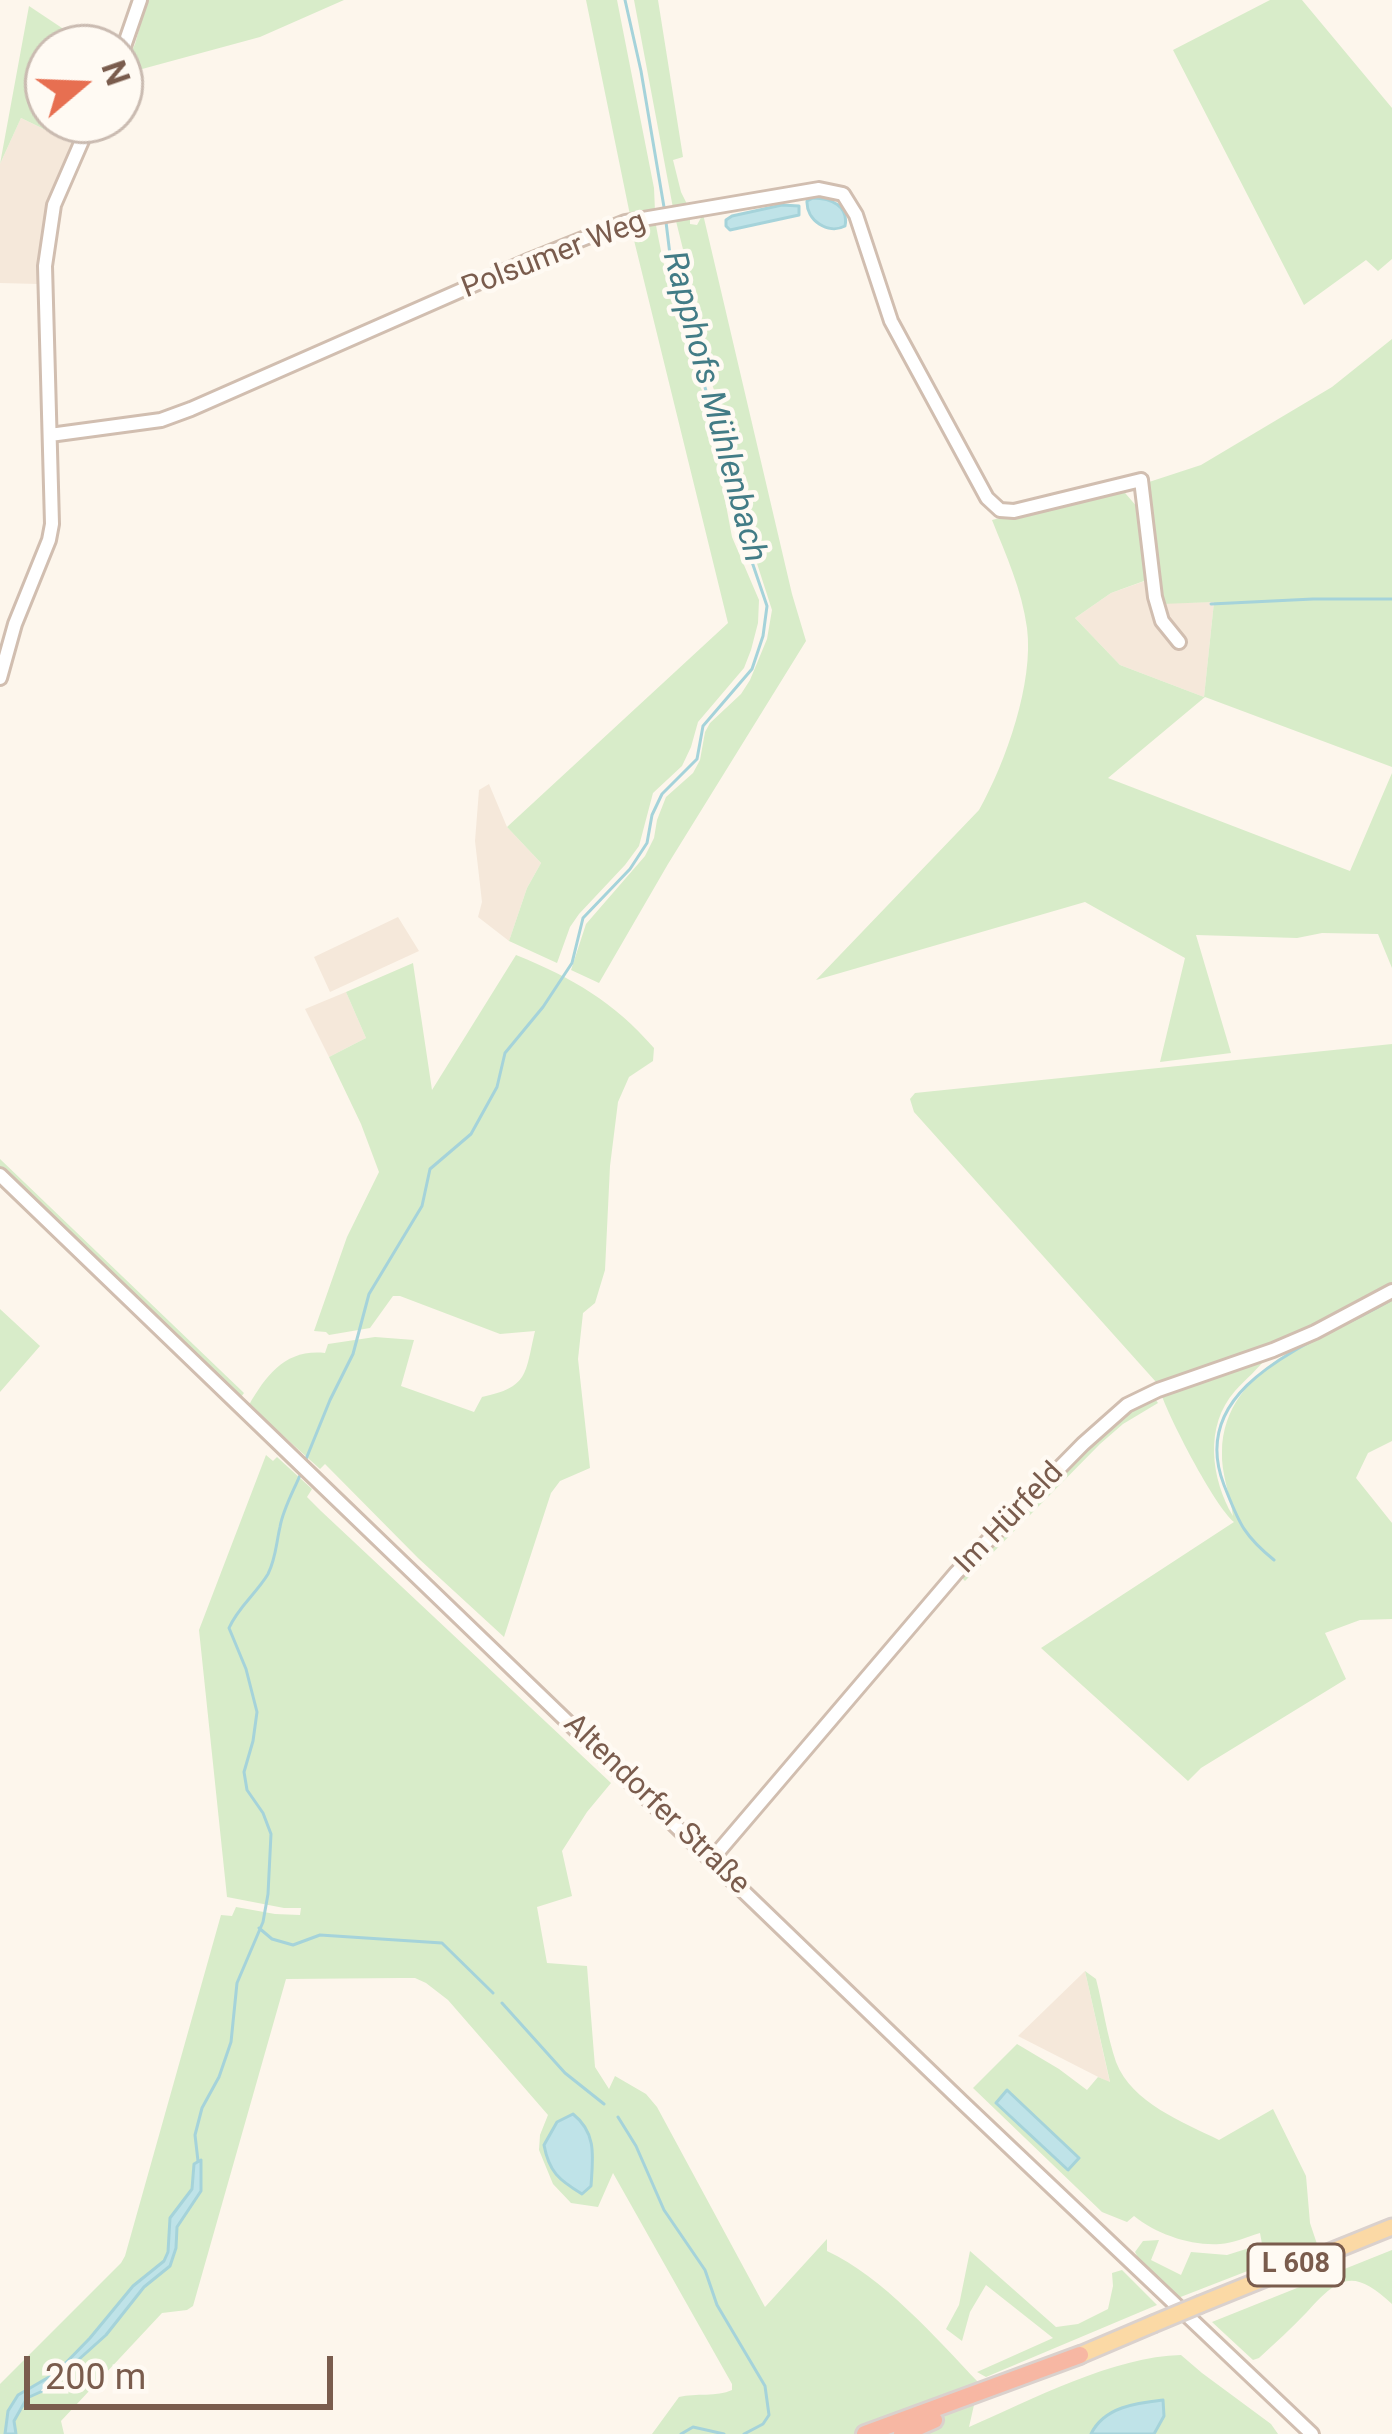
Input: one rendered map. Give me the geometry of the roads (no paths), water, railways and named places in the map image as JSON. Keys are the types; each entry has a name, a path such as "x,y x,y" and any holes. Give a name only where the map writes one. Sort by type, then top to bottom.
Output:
{"highway":[{"path":"865,2434 1080,2355"},
{"path":"902,2434 1080,2355"}],"main road":[{"name":"L 608","path":"1080,2355 1392,2228"}],"street":[{"path":"0,678 52,524 45,274 54,205 81,144"},
{"name":"Polsumer Weg","path":"50,435 160,420 191,410 530,260 641,218 819,189 843,194 856,215 891,322 987,498 1000,510 1014,512 1142,480 1156,597 1162,621 1178,642"},
{"name":"Altendorfer Straße","path":"0,1175 1312,2434"},
{"name":"Im Hürfeld","path":"712,1859 956,1573 1127,1405 1274,1350 1392,1292"}],"water":[{"path":"807,201 837,204 845,226 832,229 814,220"},
{"path":"799,206 799,215 730,230 726,226 732,216"},
{"path":"1007,2090 1079,2158 1068,2170 996,2103"},
{"path":"573,2114 592,2146 591,2186 582,2194 556,2174 544,2145 557,2122"},
{"path":"201,2160 201,2191 177,2227 170,2266 144,2287 106,2335 56,2385 27,2398 14,2421 16,2434 5,2434 8,2411 18,2395 56,2373 133,2286 164,2261 170,2218 192,2189 194,2164"},
{"path":"1163,2400 1164,2416 1154,2434 1091,2434 1112,2412"}],"waterway":[{"name":"Rapphofs Mühlenbach","path":"625,0 665,213"},
{"name":"Rapphofs Mühlenbach","path":"304,1464 353,1354 369,1294 422,1206 430,1169 471,1134 497,1087 505,1053 572,963 583,918 630,869 647,843 662,794 697,759 703,726 752,669 763,636 767,606 750,556 736,475 722,449 724,421 709,402 671,263 666,222"},
{"path":"1211,604 1392,599"},
{"path":"1274,1560 1243,1527 1224,1485 1217,1449 1224,1417 1242,1391 1268,1368 1392,1299"},
{"name":"Rapphofs Mühlenbach","path":"198,2161 195,2135 202,2108 231,2042 237,1983 263,1922 268,1894 271,1834 247,1790 244,1772 257,1712 229,1628 268,1574 284,1513 301,1473"},
{"path":"259,1928 272,1939 293,1945 320,1935 442,1943 493,1993"},
{"path":"502,2003 565,2073 604,2104"},
{"path":"618,2117 664,2210 705,2270 717,2305 765,2386 769,2415 744,2434"},
{"path":"681,2434 693,2427 724,2434"}]}
